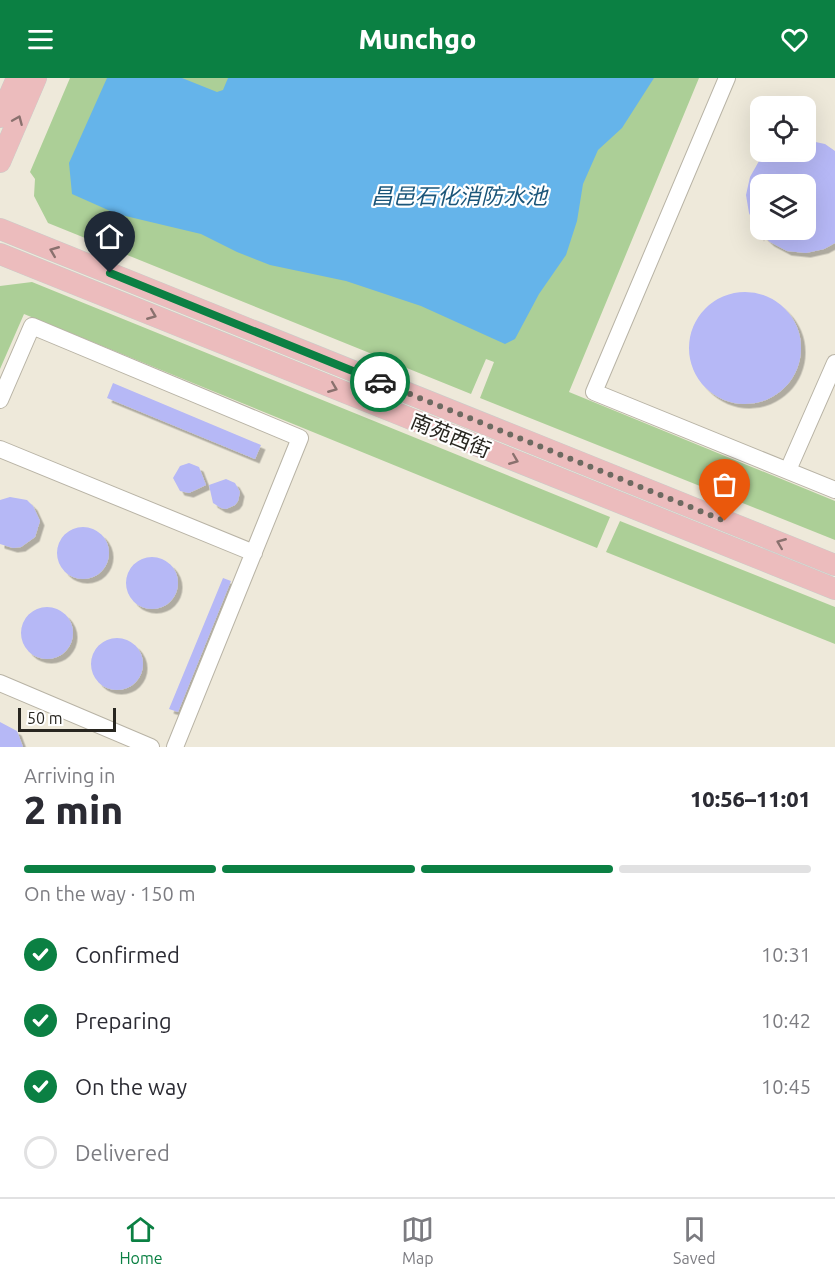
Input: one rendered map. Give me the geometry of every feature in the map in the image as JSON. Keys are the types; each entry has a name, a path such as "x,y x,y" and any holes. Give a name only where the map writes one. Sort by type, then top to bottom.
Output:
{"main road":[{"path":"0,117 17,78"},
{"path":"0,162 36,78"},
{"name":"南苑西街","path":"0,229 835,565"},
{"name":"南苑西街","path":"0,254 835,589"}],"lane":[{"path":"727,78 594,392 835,490"},
{"path":"0,400 32,326 300,438 175,747"},
{"path":"788,470 835,363"},
{"path":"0,449 254,553"},
{"path":"0,683 151,747"}],"green space":[{"name":"昌邑石化消防水池","path":"70,78 699,78 569,392 835,501 835,540 480,398 494,362 486,359 471,394 48,223 34,196 35,179 30,172"},
{"path":"32,282 610,517 597,548 24,314 0,369 0,286"},
{"path":"620,521 835,607 835,644 606,552"}],"water":[{"name":"昌邑石化消防水池","path":"107,78 182,78 217,92 223,90 228,78 654,78 622,128 598,150 583,184 577,221 566,255 539,294 515,339 505,344 421,306 346,281 270,265 201,234 117,214 72,194 69,163"}],"building":[{"path":"816,142 825,144 835,151 835,243 824,249 806,253 787,251 768,240 816,240 816,174 752,174 758,162 816,162"},
{"path":"750,177 750,215 749,213 746,195"},
{"path":"745,292 767,296 785,308 797,326 801,348 797,370 785,388 767,400 745,404 723,400 705,388 693,370 689,348 693,326 705,308 723,296"},
{"path":"113,383 261,445 255,459 107,398"},
{"path":"189,463 199,467 206,485 189,493 180,491 173,478 180,466"},
{"path":"226,479 235,483 240,492 235,505 226,509 213,503 209,485"},
{"path":"10,497 27,500 33,506 40,521 35,537 21,547 13,548 0,544 0,500"},
{"path":"83,527 93,529 101,535 107,543 109,553 107,563 101,571 93,577 83,579 73,577 65,571 59,563 57,553 59,543 65,535 73,529"},
{"path":"152,557 162,559 170,565 176,573 178,583 176,593 170,601 162,607 152,609 142,607 134,601 128,593 126,583 128,573 134,565 142,559"},
{"path":"223,578 231,581 178,712 169,709"},
{"path":"47,607 57,609 65,615 71,623 73,633 71,643 65,651 57,657 47,659 37,657 29,651 23,643 21,633 23,623 29,615 37,609"},
{"path":"117,638 127,640 135,646 141,654 143,664 141,674 135,682 127,688 117,690 107,688 99,682 93,674 91,664 93,654 99,646 107,640"},
{"path":"0,722 17,731 23,747 0,747"}],"way so far":[{"path":"380,382 725,521"}],"route":[{"path":"110,273 380,382"}]}
